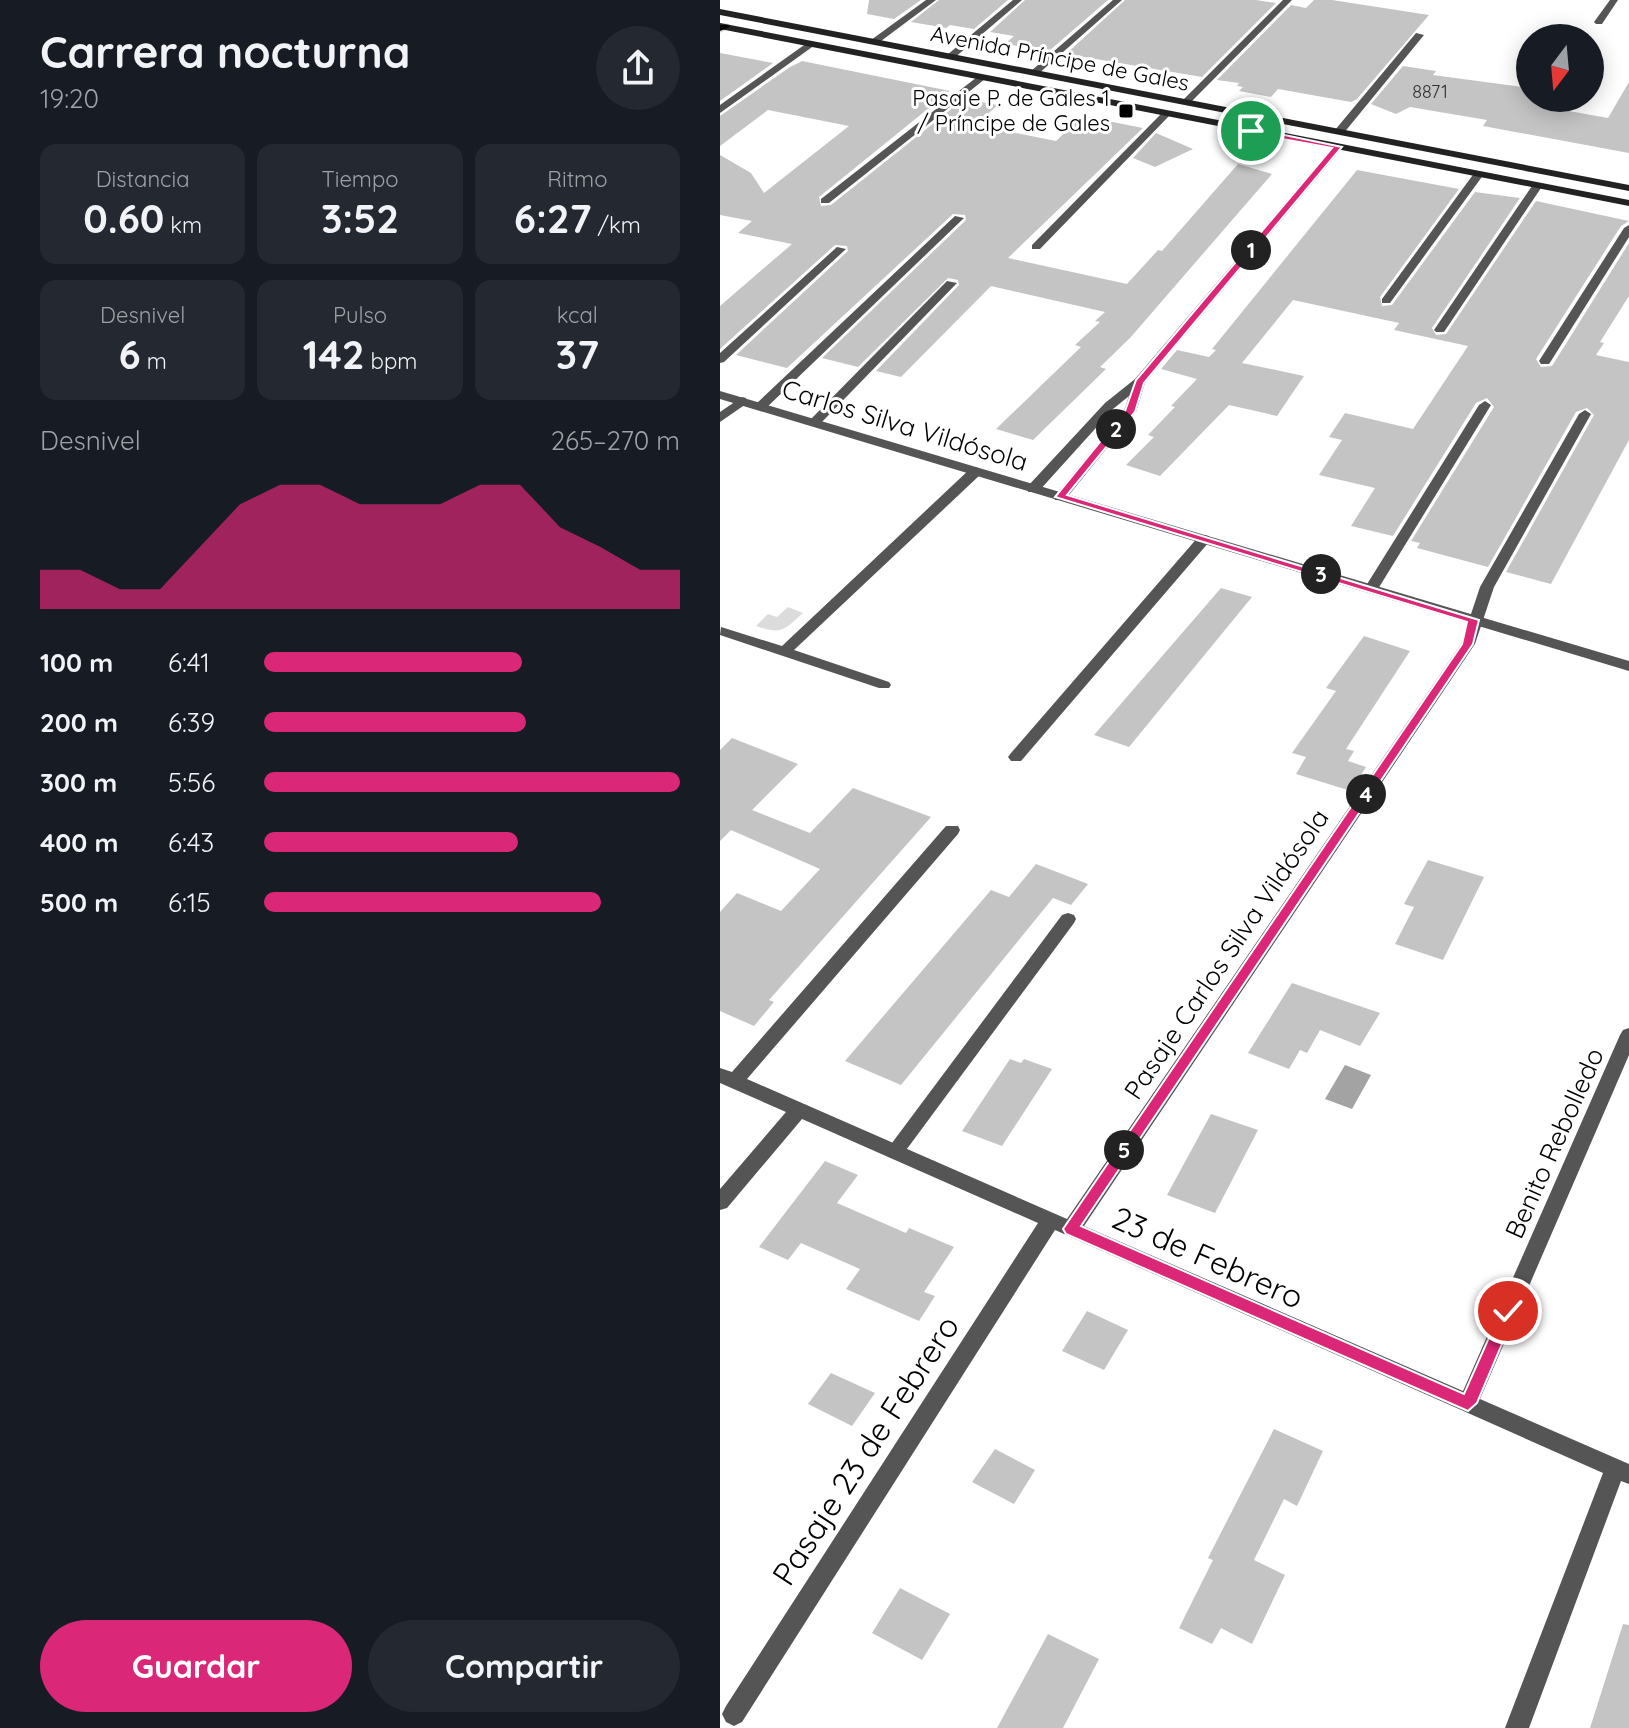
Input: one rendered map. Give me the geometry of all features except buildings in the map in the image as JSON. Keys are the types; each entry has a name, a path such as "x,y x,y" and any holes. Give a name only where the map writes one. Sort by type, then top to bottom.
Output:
{"main road":[{"name":"Avenida Príncipe de Gales","path":"720,12 1629,188"},
{"name":"Avenida Príncipe de Gales","path":"721,27 1629,203"}],"street":[{"path":"874,42 932,0"},
{"path":"950,57 1018,0"},
{"path":"1034,73 1118,0"},
{"path":"1186,102 1288,0"},
{"path":"1599,22 1614,0"},
{"path":"1339,132 1419,35"},
{"path":"720,110 810,45"},
{"path":"825,201 980,79"},
{"path":"1036,247 1165,115"},
{"path":"1033,489 1109,406 1139,382 1338,147"},
{"path":"1386,301 1479,174"},
{"path":"1440,330 1538,185"},
{"path":"760,407 959,218"},
{"path":"1545,361 1629,228"},
{"path":"720,359 841,249"},
{"path":"814,423 951,283"},
{"path":"1060,497 1130,412 1139,382"},
{"name":"Carlos Silva Vildósola","path":"720,395 1629,666"},
{"path":"720,418 742,401"},
{"path":"1371,589 1485,405"},
{"name":"Pasaje Carlos Silva Vildósola","path":"1071,1229 1468,644 1487,587 1585,414"},
{"path":"784,652 976,471"},
{"path":"1016,757 1204,539"},
{"path":"721,631 884,685"},
{"path":"728,1078 952,830"},
{"path":"895,1152 1068,919"},
{"name":"Benito Rebolledo","path":"1468,1403 1629,1035"},
{"name":"23 de Febrero","path":"728,1078 1622,1471"},
{"path":"720,1202 799,1110"},
{"name":"Pasaje 23 de Febrero","path":"734,1714 1051,1220"},
{"path":"1517,1728 1622,1471"}],"shaded area":[{"path":"788,607 803,613 787,627 772,630 756,626 768,614 777,617"},
{"path":"1345,1065 1371,1075 1352,1109 1325,1099"}],"place":[{"name":"Pasaje P. de Gales 1 / Príncipe de Gales","path":"1126,111"}],"route":[{"path":"1251,131 1338,147 1139,382 1130,412 1060,497 1474,620 1468,644 1071,1229 1468,1403 1508,1311"}]}
